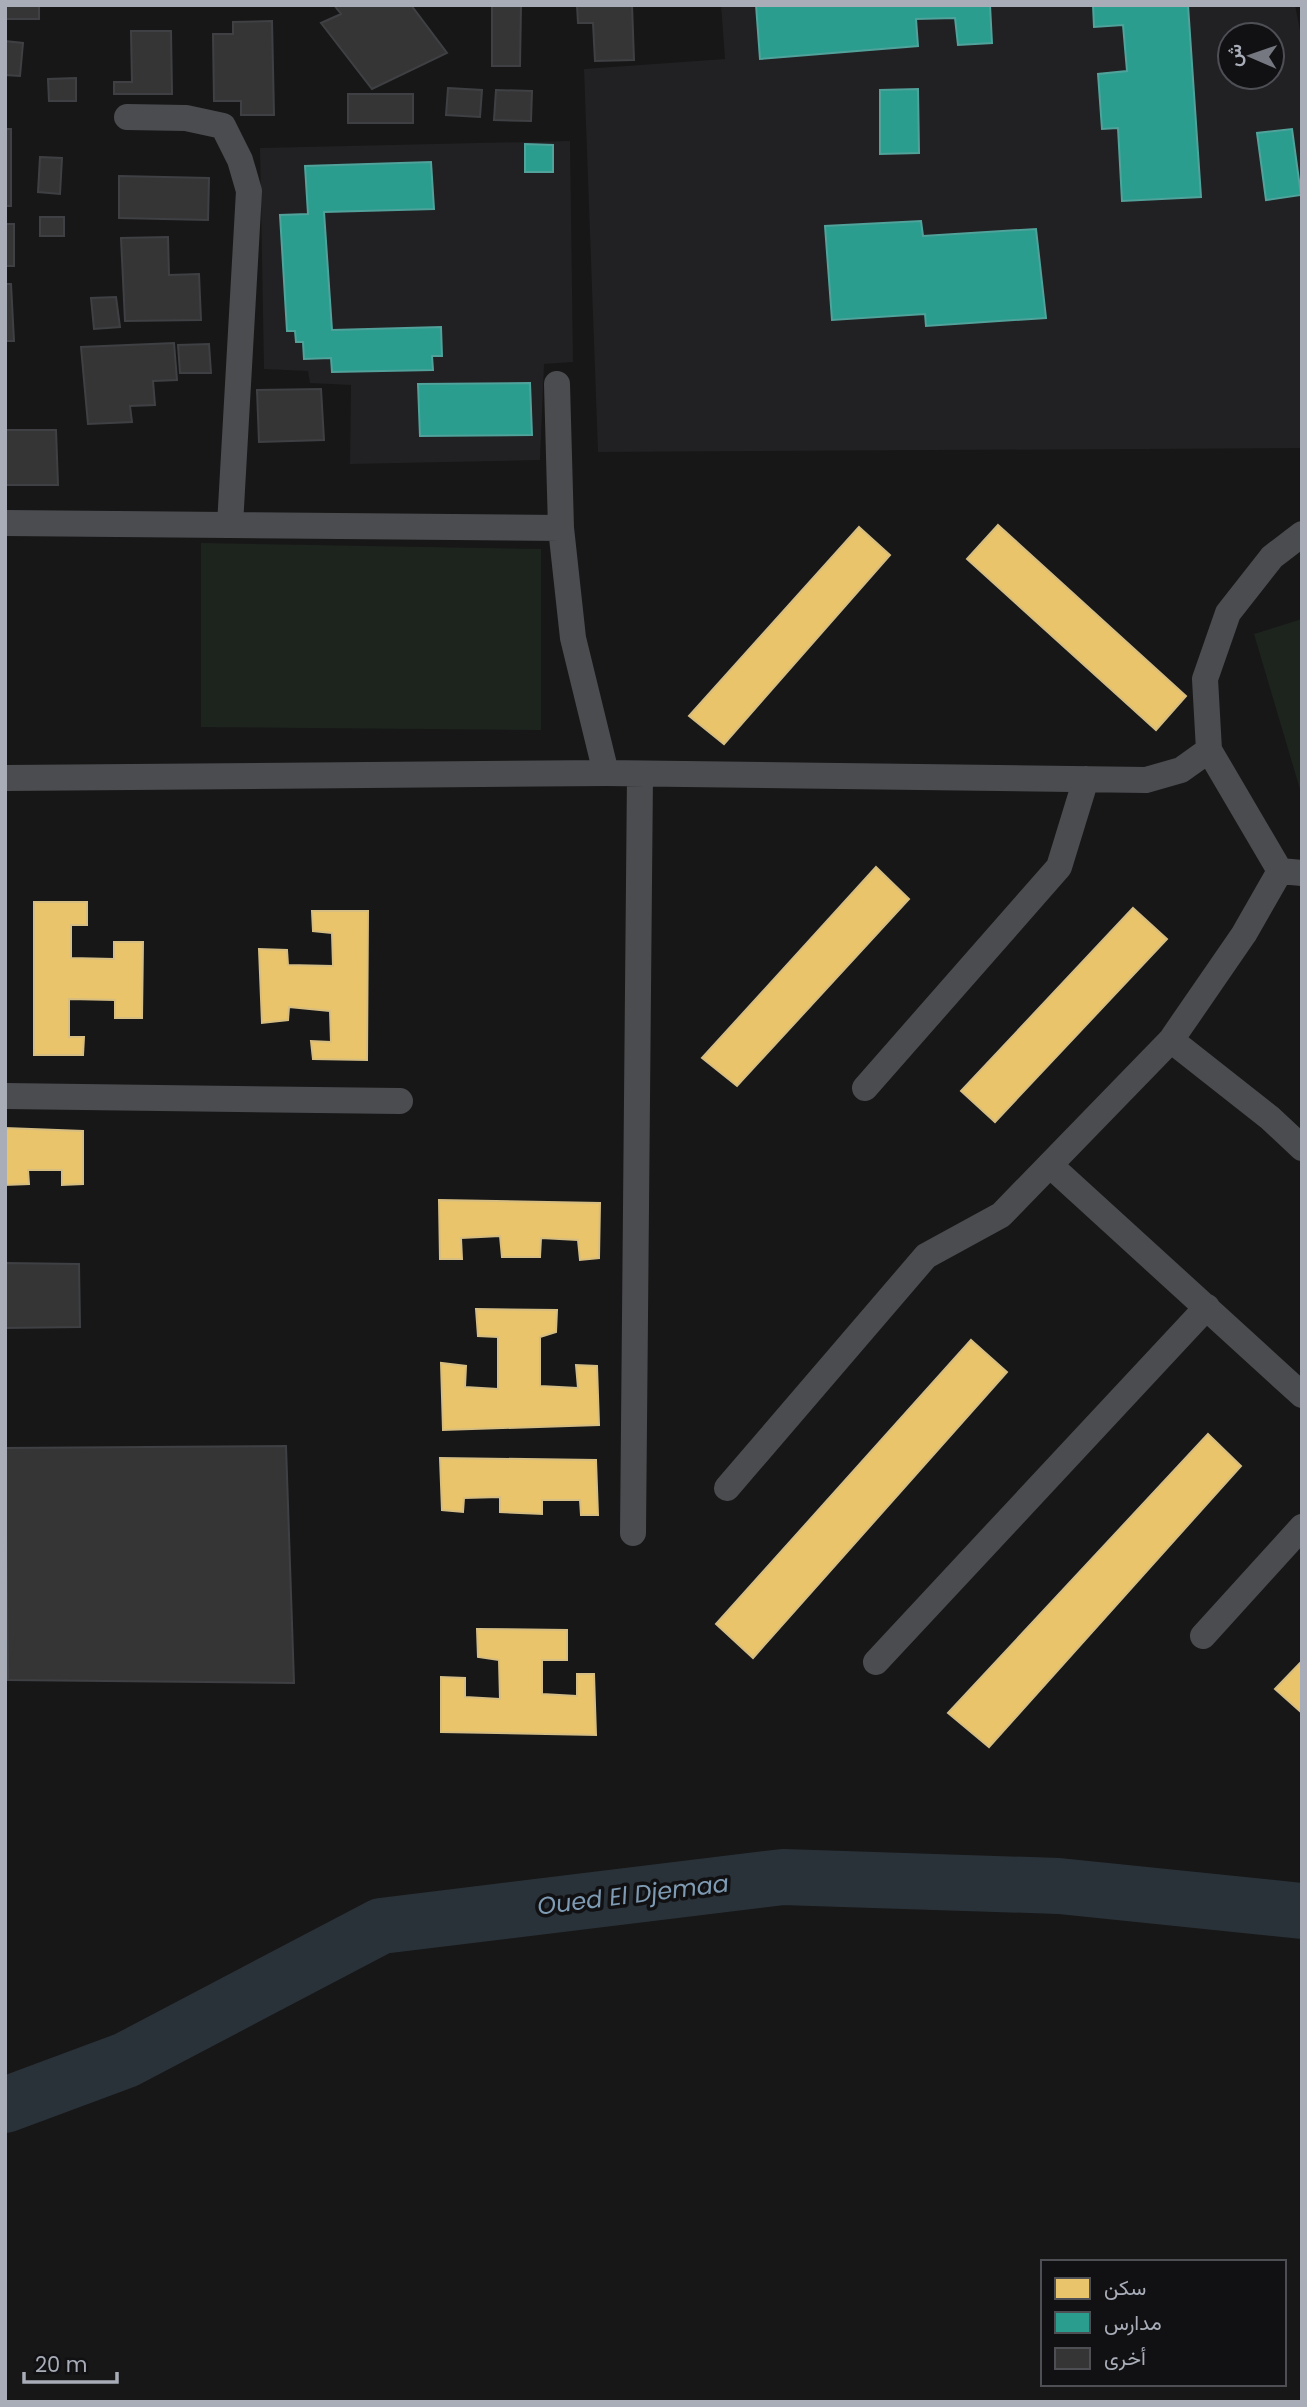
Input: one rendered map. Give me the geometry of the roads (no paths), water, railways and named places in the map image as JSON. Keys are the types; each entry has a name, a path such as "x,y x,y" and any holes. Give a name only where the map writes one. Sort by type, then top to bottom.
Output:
{"street":[{"path":"127,117 186,118 223,125 240,159 246,181 248,191 230,525"},
{"path":"557,384 561,528 573,638 606,773"},
{"path":"5,523 561,528"},
{"path":"727,1489 926,1256 1000,1215 1051,1166 1171,1040 1244,933 1291,872 1209,750 1205,679 1228,613 1272,557 1302,534"},
{"path":"5,778 606,773 1146,780 1181,769 1209,750"},
{"path":"633,1533 640,774"},
{"path":"865,1088 1059,867 1086,779"},
{"path":"1171,1040 1270,1118 1302,1148"},
{"path":"5,1096 400,1101"},
{"path":"1051,1166 1302,1395"},
{"path":"876,1662 1207,1307"},
{"path":"1203,1636 1302,1527"}],"waterway":[{"name":"Oued El Djemaa","path":"5,2105 126,2060 381,1926 783,1877 1059,1886 1302,1911"}]}
